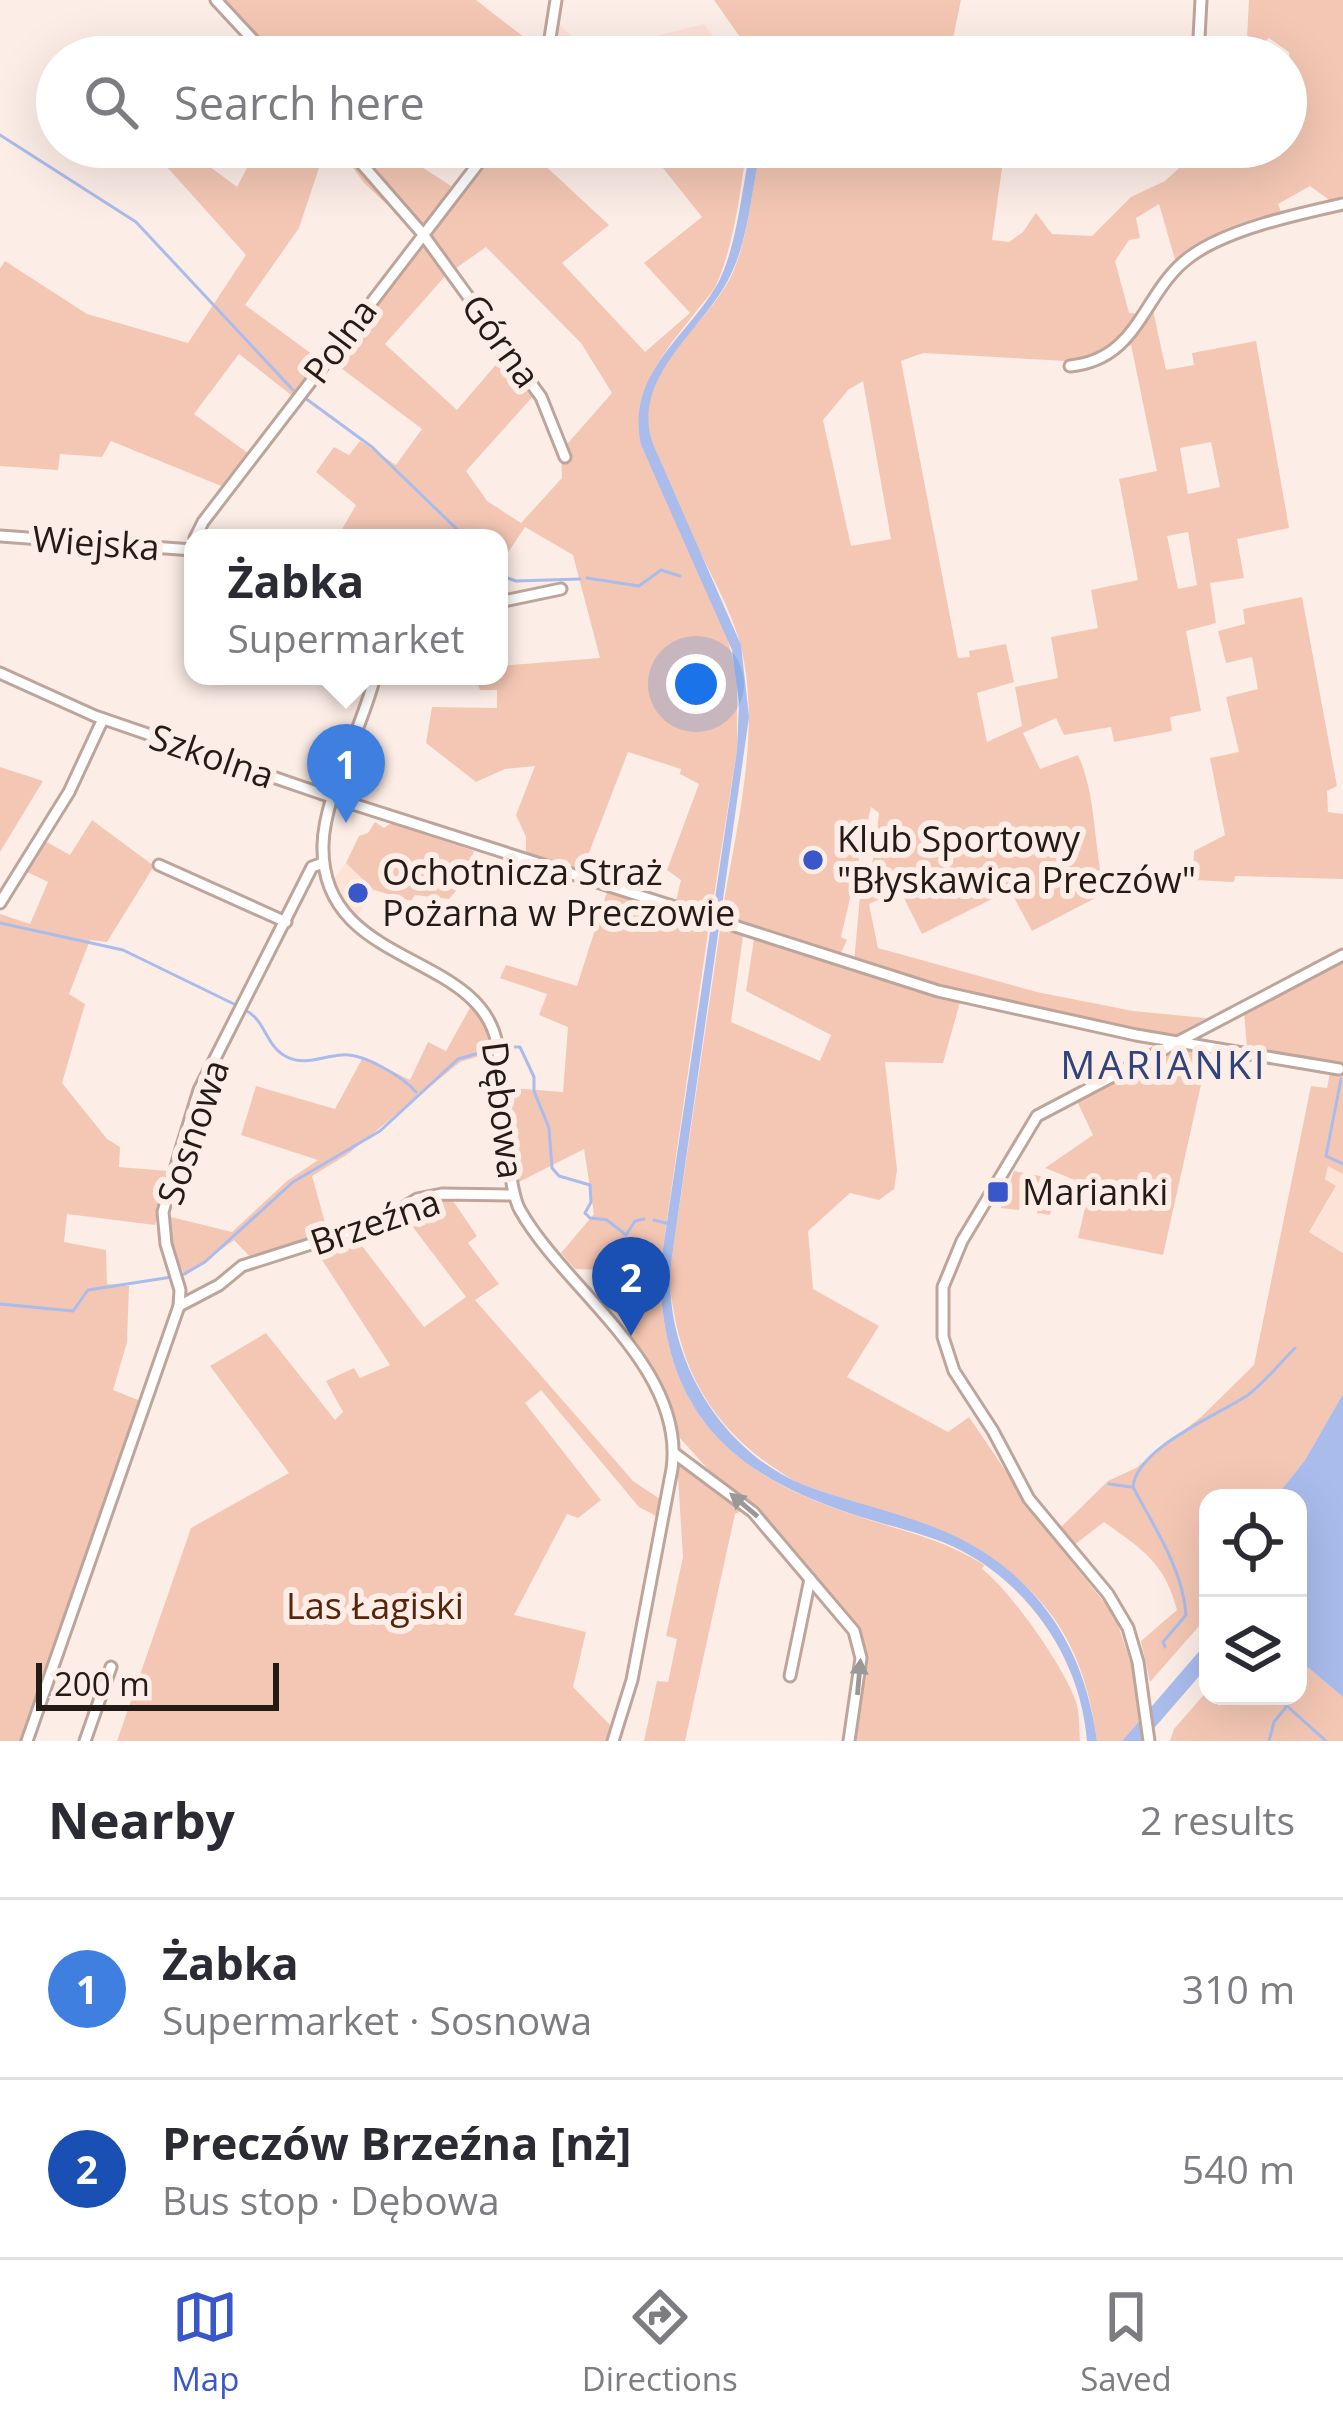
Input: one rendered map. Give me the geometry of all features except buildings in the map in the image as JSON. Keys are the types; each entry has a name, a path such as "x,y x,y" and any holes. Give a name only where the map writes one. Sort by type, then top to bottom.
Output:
{"street":[{"path":"216,0 249,36"},
{"path":"550,36 556,0"},
{"path":"1199,36 1201,0"},
{"name":"Górna","path":"365,168 422,233 542,397 565,457"},
{"name":"Polna","path":"200,529 474,168"},
{"path":"1070,366 1091,364 1122,345 1174,270 1196,252 1343,204"},
{"name":"Wiejska","path":"0,536 184,549"},
{"path":"508,600 561,589"},
{"name":"Szkolna","path":"0,674 103,719 739,930 965,998 1136,1035"},
{"name":"Sosnowa","path":"28,1741 179,1306 180,1290 163,1230 163,1212 199,1090 312,867 323,863 323,840 334,798 372,685"},
{"path":"0,903 69,792 103,719"},
{"name":"Dębowa","path":"323,863 336,899 361,931 468,995 489,1019 497,1044 514,1195 526,1220 610,1319 666,1412 674,1453 632,1680 613,1741"},
{"path":"159,865 286,922"},
{"path":"1149,1740 1135,1650 1124,1619 1039,1513 954,1371 941,1310 946,1279 962,1241 1032,1122 1134,1063 1343,955"},
{"path":"1134,1063 1140,1051 1136,1035 1339,1069"},
{"name":"Brzeźna","path":"179,1306 242,1267 380,1222 417,1199 442,1194 514,1195"},
{"path":"674,1453 753,1512 854,1631 860,1647 849,1741"},
{"path":"790,1676 810,1580"},
{"path":"85,1741 111,1666"}],"shaded area":[{"path":"559,24 572,36 556,36"},
{"path":"704,24 713,36 656,36"},
{"path":"346,863 374,890 356,918 332,881"},
{"path":"1328,1166 1343,1174 1343,1252 1309,1232 1336,1187 1325,1178"}],"green space":[{"path":"221,0 476,0 522,36 254,36"},
{"path":"714,0 961,0 953,36 739,36"},
{"path":"1249,0 1343,0 1343,199 1332,202 1310,186 1278,204 1284,219 1213,240 1176,263 1159,204 1136,218 1140,238 1129,240 1115,261 1129,313 1140,314 1151,301 1166,370 1194,365 1192,353 1256,341 1289,528 1237,539 1244,578 1210,583 1216,623 1186,631 1201,711 1170,717 1172,731 1114,742 1111,727 1064,735 1056,718 1023,733 1040,769 1078,755 1089,787 1105,893 1032,931 1010,890 922,934 900,890 869,904 878,948 1037,992 1133,1011 1206,1018 1173,1037 925,984 854,963 860,896 875,850 879,813 871,807 841,937 847,940 839,957 721,919 748,749 747,680 732,620 659,463 648,411 660,373 733,272 757,168 1002,168 992,240 1009,242 1036,213 1052,234 1092,236 1131,197 1165,181 1179,168 1307,168 1307,36 1247,36","holes":["1131,345 1157,471 1119,479 1138,580 1091,590 1098,628 1051,637 1058,678 1015,687 1022,726 987,742 977,693 1014,682 1006,644 969,651 970,657 958,658 901,361 923,353 1084,362 1105,359","863,381 891,539 851,546 823,420 848,390","1211,442 1220,487 1188,494 1180,448","1188,532 1197,585 1178,589 1167,536"]},
{"path":"168,168 212,168 237,187 247,168 319,168 299,228 245,305 324,363 295,398 239,354 194,414 252,456 226,488 111,441 102,457 60,454 58,470 0,466 0,269 5,261 87,314 188,343 246,255"},
{"path":"353,168 423,168 451,186 419,234"},
{"path":"481,168 548,168 609,225 562,263 645,352 690,313 644,263 702,217 663,168 744,168 733,233 717,283 653,373 640,424 641,445 726,633 737,675 737,750 711,915 676,901 681,880 667,870 699,784 680,774 681,769 628,752 582,871 526,852 526,837 516,815 535,766 505,769 476,782 426,743 432,707 497,708 497,690 480,690 478,685 508,685 508,665 600,658 573,555 525,527 508,552 508,529 342,529 356,505 316,472 334,447 349,455 360,441 396,465 422,429 329,359 422,242 448,273 385,344 457,410 505,354 535,394 466,471 487,501 521,523 562,478 561,451 612,393 581,343 486,247 452,271 429,234"},
{"path":"1302,597 1337,786 1327,791 1328,812 1343,814 1343,879 1235,876 1234,882 1193,880 1194,851 1225,835 1210,758 1239,752 1226,697 1258,689 1252,657 1226,663 1218,631 1245,624 1243,609"},
{"path":"0,767 43,781 0,852"},
{"path":"92,820 154,866 107,942 90,940 69,994 85,1004 62,1083 107,1139 120,1147 119,1167 168,1171 155,1225 67,1214 64,1242 106,1250 107,1284 129,1286 127,1342 113,1390 143,1402 24,1741 0,1741 0,914 30,924 48,882 25,871 43,840 70,855"},
{"path":"375,822 474,851 465,880 449,899 415,895 411,901 374,890 346,863 359,836 368,833"},
{"path":"607,892 709,925 660,1269 673,1361 689,1397 710,1429 770,1479 854,1515 937,1542 984,1565 982,1569 1021,1611 1061,1670 1077,1707 1080,1741 852,1741 865,1657 853,1623 763,1513 717,1479 679,1437 664,1395 624,1332 637,1320 624,1291 604,1270 575,1269 561,1253 594,1214 584,1149 519,1182 510,1088 563,1092 568,1027 539,1015 547,994 500,978 506,965 577,986"},
{"path":"720,930 743,936 731,1022 820,1061 831,1035 746,991 754,939 960,1002 943,1063 885,1062 897,1170 894,1189 879,1200 850,1193 808,1231 813,1289 879,1326 847,1377 948,1432 969,1417 1046,1530 1115,1616 1134,1673 1140,1720 1122,1741 1097,1741 1084,1679 1062,1630 1032,1592 995,1562 952,1539 798,1483 768,1464 722,1422 691,1371 669,1277"},
{"path":"1343,957 1343,1174 1328,1166 1325,1179 1336,1186 1309,1232 1343,1253 1343,1394 1305,1460 1282,1489 1199,1489 1199,1626 1150,1682 1141,1641 1177,1610 1166,1580 1141,1549 1104,1522 1073,1546 1059,1529 1108,1481 1136,1468 1201,1417 1254,1365 1311,1086 1327,1088 1337,1063 1247,1048 1244,1011"},
{"path":"472,1004 492,1033 495,1051 460,1062 348,1154 312,1176 329,1237 251,1258 234,1240 185,1276 167,1216 232,1232 287,1181 318,1160 241,1135 256,1086 335,1109 363,1057 410,1080 428,1042 446,1051"},
{"path":"1173,1045 1209,1049 1163,1255 1078,1238 1090,1186 1045,1168 1093,1135 1075,1097"},
{"path":"1014,1171 1045,1177 1043,1186 1056,1189 1050,1215 1037,1213 1038,1196 1022,1195 1019,1210 1001,1208"},
{"name":"Las Łagiski","path":"451,1198 477,1236 468,1243 499,1284 475,1300 633,1481 663,1501 660,1518 639,1507 541,1390 525,1403 601,1500 578,1518 567,1514 514,1615 586,1632 573,1687 613,1728 607,1741 117,1741 191,1528 289,1473 210,1366 266,1333 335,1420 343,1412 326,1381 354,1368 360,1378 390,1365 315,1249 356,1238 424,1327 466,1297 403,1214 424,1201"},
{"path":"677,1461 745,1509 735,1514 685,1741 644,1741 657,1681 668,1682 677,1639 666,1636 683,1557"},
{"path":"1307,1667 1343,1697 1343,1741 1170,1741 1174,1729 1199,1700 1199,1705 1307,1705"}],"water":[{"path":"747,168 757,168 731,274 661,375 648,419 653,444 741,645 749,717 671,1264 676,1331 703,1395 746,1449 804,1485 948,1533 1014,1574 1050,1615 1076,1661 1097,1741 1087,1741 1075,1683 1063,1656 1031,1607 1010,1585 949,1545 849,1513 767,1476 708,1427 687,1395 673,1359 660,1269 737,750 739,702 732,650 641,445 639,419 651,376 718,283 734,235"},
{"path":"1343,1394 1343,1697 1307,1667 1307,1489 1282,1489 1305,1460"},
{"path":"1199,1651 1199,1676 1143,1741 1122,1741"}],"waterway":[{"path":"0,135 36,158"},
{"path":"52,168 136,222 293,390"},
{"path":"305,398 372,447 457,529"},
{"path":"587,578 639,586 661,570 680,576"},
{"path":"508,578 580,579"},
{"path":"0,923 123,950 236,1005"},
{"path":"245,1010 287,1057 301,1061 342,1055 360,1058 392,1073 416,1092"},
{"path":"503,1047 520,1047 534,1077 534,1091 549,1128 552,1168 559,1176 590,1185 591,1202 585,1213 607,1220 626,1235 635,1221 644,1219"},
{"path":"184,1274 205,1262 293,1182 380,1131 458,1059 493,1049"},
{"path":"1341,1079 1326,1156 1343,1164"},
{"path":"654,1220 670,1224"},
{"path":"0,1304 73,1311 88,1290 172,1277"},
{"path":"1165,1647 1163,1642 1186,1615 1184,1598 1166,1549 1133,1487 1138,1473 1163,1446 1248,1395 1295,1348"},
{"path":"1109,1484 1131,1487"},
{"path":"1269,1741 1286,1705"},
{"path":"1287,1706 1326,1741"}],"place":[{"name":"Żabka","path":"346,823"},
{"name":"Klub Sportowy \"Błyskawica Preczów\"","path":"813,860"},
{"name":"Ochotnicza Straż Pożarna w Preczowie","path":"358,893"},
{"name":"Marianki","path":"998,1192"},
{"name":"Preczów Brzeźna [nż]","path":"631,1336"}],"district":[{"name":"MARIANKI","path":"1164,1065"}]}
